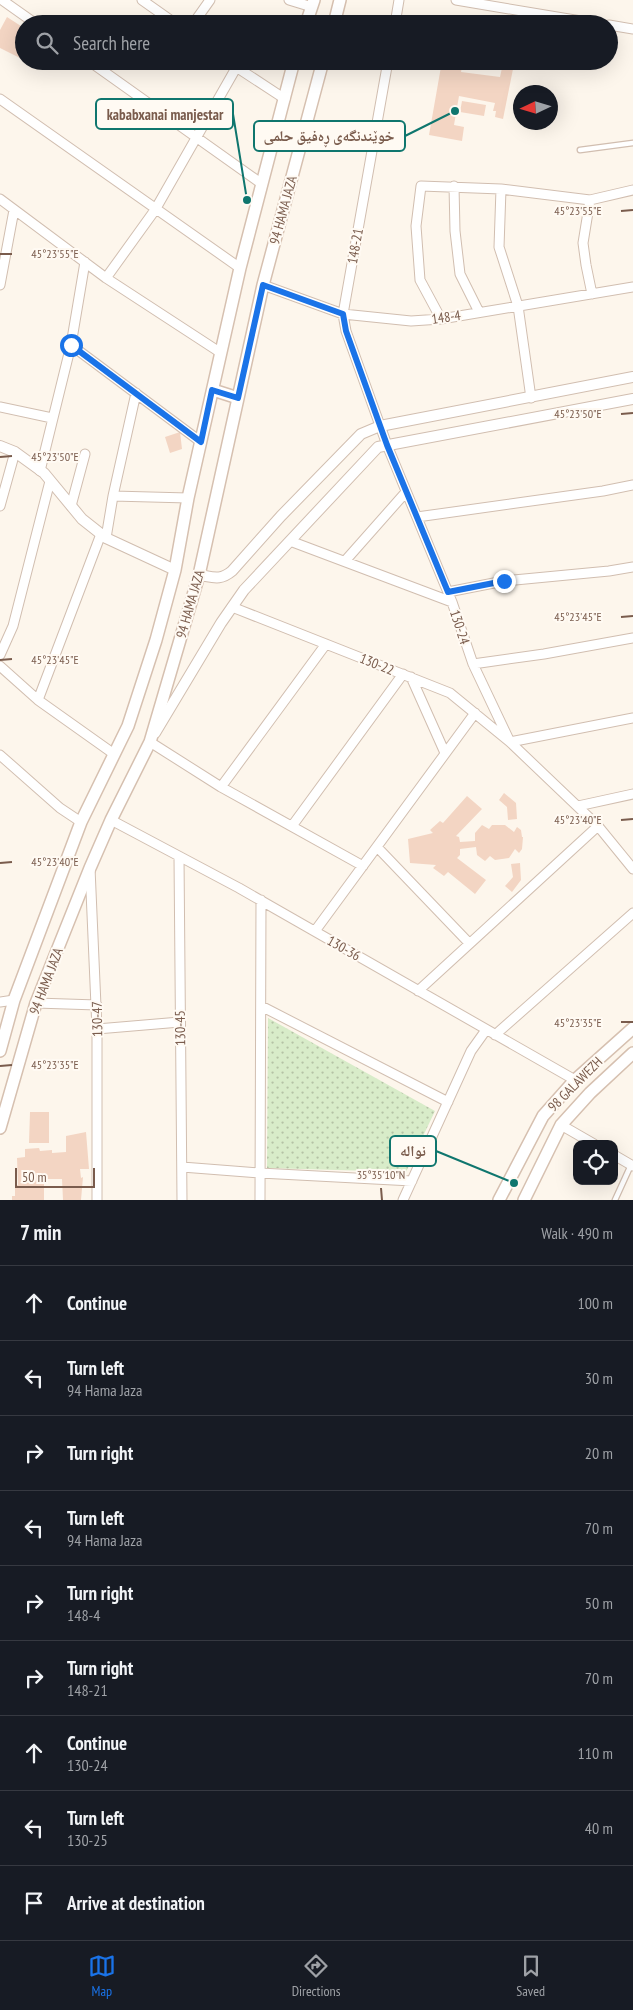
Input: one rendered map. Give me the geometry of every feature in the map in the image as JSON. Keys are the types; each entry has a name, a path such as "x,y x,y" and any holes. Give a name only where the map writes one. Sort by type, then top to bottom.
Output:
{"main road":[{"path":"336,15 340,0"},
{"name":"94 HAMA JAZA","path":"0,1051 14,1000 81,822 128,726 156,640 175,570 188,498 240,268 292,70"},
{"name":"94 HAMA JAZA","path":"0,1128 36,1003 90,868 111,820 150,742 199,574 263,285 321,70"},
{"path":"212,390 238,398"},
{"name":"98 GALAWEZH","path":"499,1200 543,1116 575,1080 633,1028"},
{"name":"98 GALAWEZH","path":"524,1200 561,1125 590,1092 633,1053"}],"street":[{"path":"2,0 23,15"},
{"path":"142,0 163,15"},
{"path":"199,15 210,0"},
{"path":"289,0 313,4"},
{"path":"396,15 399,0"},
{"path":"456,0 511,4 560,15"},
{"path":"618,27 633,30"},
{"path":"102,70 262,184"},
{"path":"106,278 155,210 235,70"},
{"path":"239,70 285,99"},
{"name":"148-21","path":"380,426 346,331 343,314 386,70"},
{"path":"0,99 155,210 240,268"},
{"path":"441,319 420,280 416,226 421,186 501,189 590,200 633,190"},
{"path":"454,186 455,231 460,274 479,312"},
{"path":"501,189 500,247 518,306 531,398"},
{"path":"0,199 106,278 221,353"},
{"path":"590,200 584,243 586,266 592,294"},
{"path":"0,285 14,210"},
{"path":"40,471 71,345 85,262"},
{"name":"148-4","path":"263,285 343,314 411,321 441,319 633,287"},
{"path":"71,345 201,442"},
{"path":"199,574 210,577 225,577 280,516 361,434 380,426 633,377"},
{"path":"38,700 103,536 136,393"},
{"path":"363,866 221,787 150,742 244,590 378,447 633,399"},
{"path":"0,407 52,418"},
{"name":"130-24","path":"380,426 452,602 473,664 510,742"},
{"path":"0,446 15,452 40,471 82,519 103,536 175,570"},
{"path":"0,506 15,452"},
{"path":"71,506 85,454"},
{"path":"0,655 13,626 50,481"},
{"path":"417,517 603,491 633,485"},
{"path":"345,561 406,492"},
{"path":"113,496 188,498"},
{"path":"290,541 452,602"},
{"path":"448,592 504,581 633,567"},
{"name":"130-22","path":"232,607 450,693 510,742 578,806 598,826 633,869"},
{"path":"473,664 544,654 633,638"},
{"path":"221,787 326,644"},
{"path":"0,666 38,700 114,754"},
{"path":"292,826 407,676 445,754"},
{"path":"315,931 475,713"},
{"path":"510,742 633,718"},
{"path":"0,755 60,808 81,822"},
{"path":"578,806 633,794"},
{"name":"130-36","path":"111,820 261,900 575,1080"},
{"path":"418,990 598,826"},
{"path":"377,847 469,943"},
{"name":"130-45","path":"179,857 182,1200"},
{"name":"130-47","path":"90,868 97,1029 97,1200"},
{"path":"260,1200 261,900"},
{"path":"495,1035 633,913"},
{"path":"0,1002 14,1000"},
{"path":"36,1003 96,1005"},
{"path":"261,1006 448,1102"},
{"path":"97,1029 180,1022"},
{"path":"403,1200 471,1051 486,1030"},
{"path":"561,1125 587,1140"},
{"path":"618,1158 632,1166"},
{"path":"182,1167 412,1181"}],"lane":[{"path":"580,150 633,143"},
{"path":"615,1200 632,1166"}],"green space":[{"path":"268,1018 435,1111 406,1172 267,1168"}],"building":[{"path":"7,17 15,22 15,56 0,48 0,30"},
{"path":"440,70 461,70 461,72 500,77 502,70 513,70 503,119 495,117 496,111 493,111 495,103 459,96 454,125 464,127 462,141 429,135"},
{"path":"462,101 486,105 484,116 460,112"},
{"path":"180,432 182,449 170,453 165,437"},
{"path":"504,793 516,803 517,819 508,820 507,807 499,800"},
{"path":"467,796 482,809 456,836 459,837 460,842 475,841 475,833 482,825 489,829 492,825 505,825 514,832 517,827 521,830 523,837 522,849 519,853 515,849 509,858 495,860 490,856 485,861 477,855 476,847 460,849 460,855 457,858 486,880 475,894 448,872 444,876 433,868 436,865 410,863 408,839 433,833 430,830 440,821 443,823"},
{"path":"520,863 521,880 512,892 505,886 513,877 511,864"},
{"path":"30,1112 49,1112 49,1143 29,1143"},
{"path":"86,1132 89,1169 80,1169 81,1178 83,1177 81,1200 63,1200 62,1179 44,1179 44,1200 12,1200 12,1196 15,1196 15,1185 18,1185 17,1158 25,1157 25,1149 39,1148 40,1151 52,1150 52,1153 66,1152 66,1136"}],"place":[{"name":"خوێندنگەی ڕەفیق حلمی","path":"455,111"},
{"name":"kababxanai manjestar","path":"247,200"},
{"name":"نواله","path":"514,1183"}],"route":[{"path":"71,345 201,442 212,390 238,398 263,285 343,314 346,331 387,445 448,592 504,581"}]}
